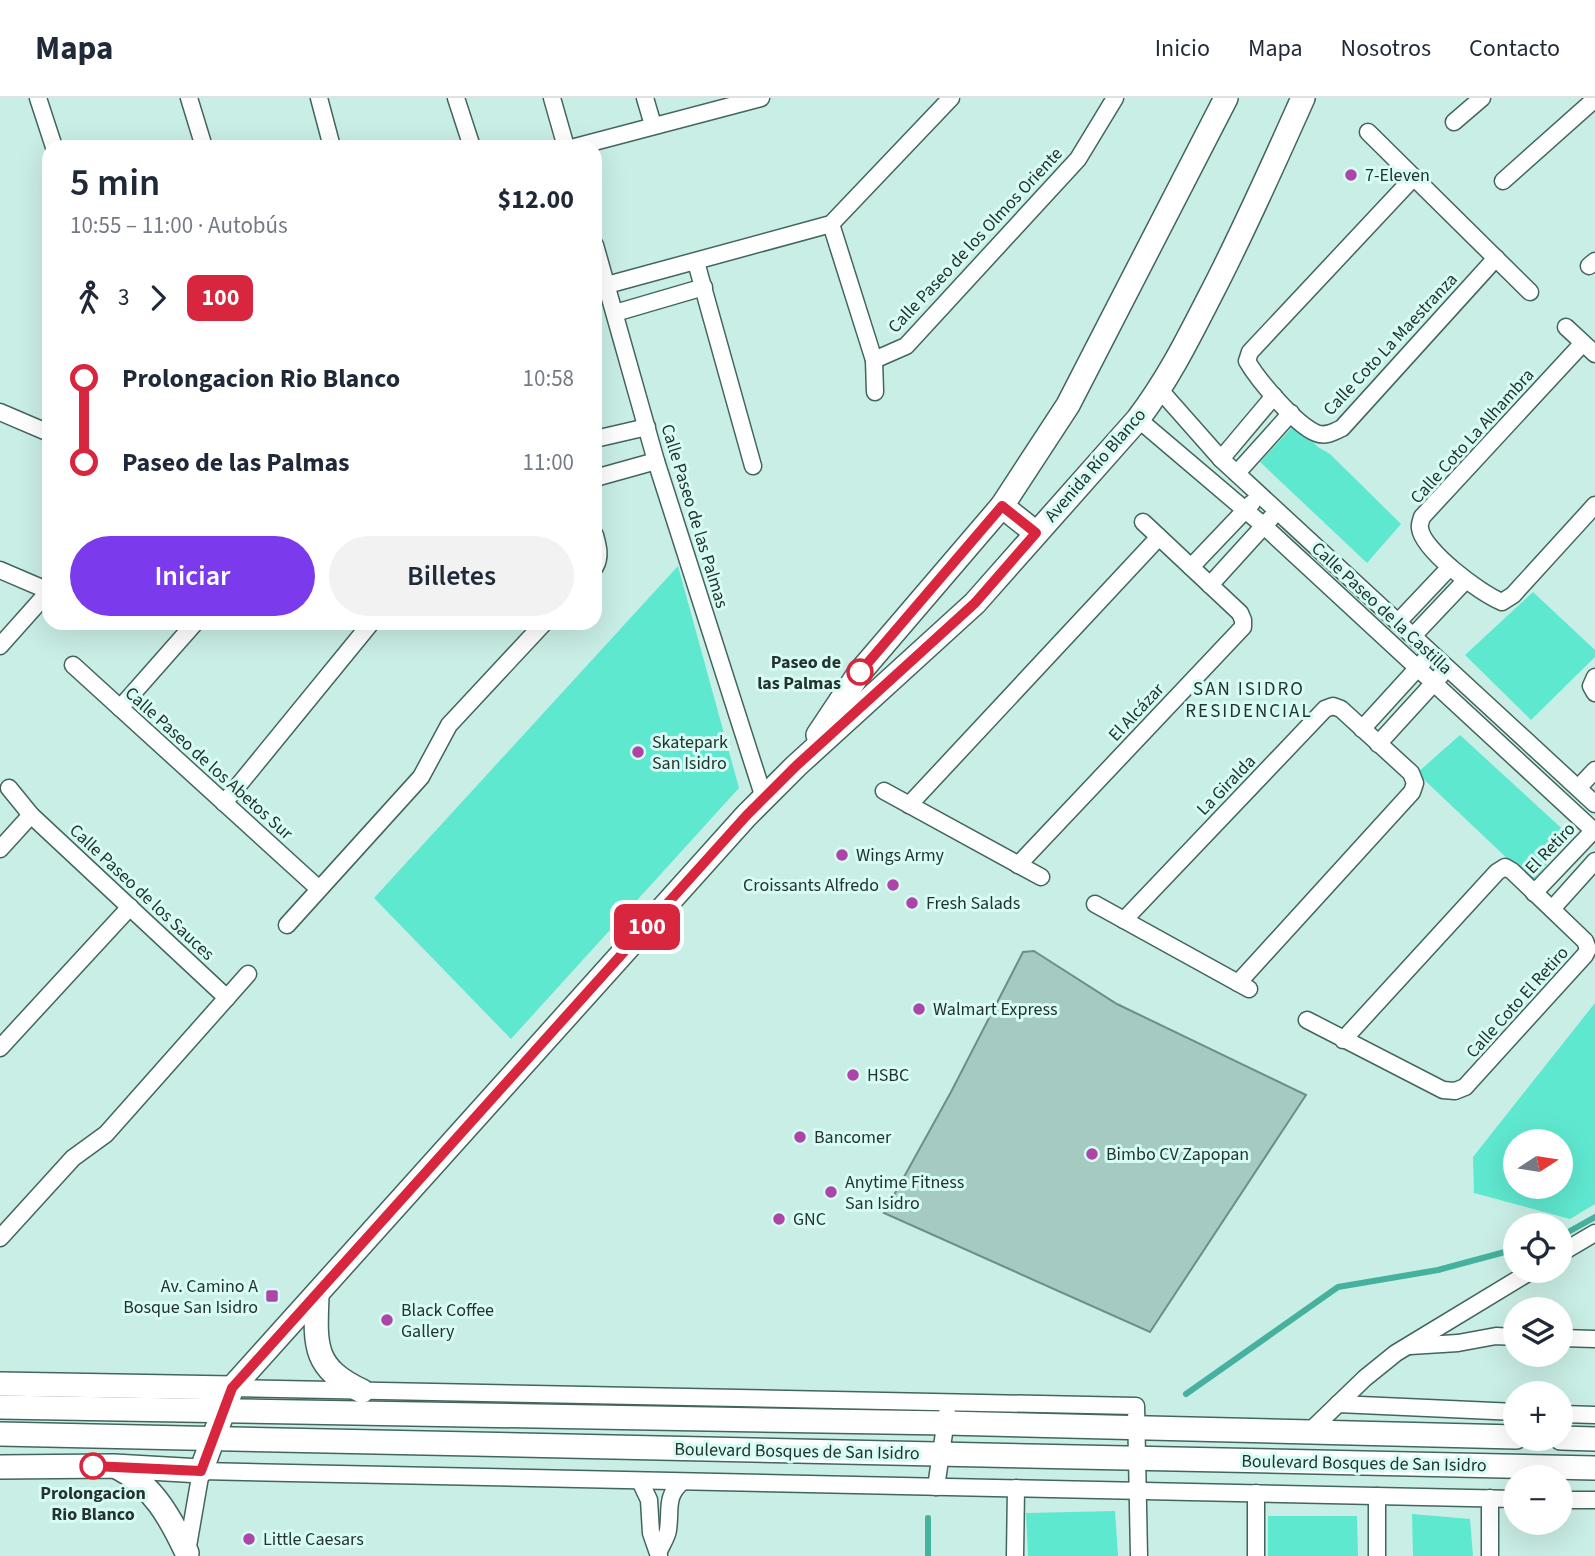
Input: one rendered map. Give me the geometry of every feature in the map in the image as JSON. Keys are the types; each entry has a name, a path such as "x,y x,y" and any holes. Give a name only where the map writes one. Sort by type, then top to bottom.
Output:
{"street":[{"path":"38,98 52,140"},
{"path":"189,98 202,140"},
{"path":"319,98 330,140"},
{"path":"456,98 470,140"},
{"path":"552,98 564,140"},
{"path":"645,98 653,125"},
{"path":"600,140 761,98"},
{"path":"607,285 831,224 951,98"},
{"name":"Calle Paseo de los Olmos Oriente","path":"874,360 905,346 1078,159 1115,98"},
{"name":"Avenida Río Blanco","path":"796,766 860,672 1002,506 1068,405 1226,98"},
{"name":"Avenida Río Blanco","path":"186,1555 201,1471 232,1388 764,797 975,603 1138,419 1160,390 1241,235 1303,98"},
{"path":"1454,122 1482,98"},
{"path":"1503,181 1595,99"},
{"path":"1368,132 1531,292"},
{"name":"Calle Coto La Maestranza","path":"1414,177 1250,352 1248,361 1252,369 1291,413 1317,433 1329,434 1342,428 1496,258"},
{"path":"831,224 874,360 875,392"},
{"path":"696,262 753,466"},
{"name":"Calle Paseo de las Palmas","path":"602,268 656,461 764,797"},
{"path":"615,313 704,287"},
{"name":"Calle Coto La Alhambra","path":"1566,327 1589,349 1422,517 1419,526 1423,537 1465,581 1502,602 1513,595 1595,505"},
{"name":"Calle Paseo de la Castilla","path":"1160,390 1221,458 1594,802"},
{"path":"1221,458 1274,396"},
{"path":"0,412 42,430"},
{"path":"1237,473 1291,413"},
{"name":"Calle Paseo de la Castilla","path":"1138,419 1264,526 1594,831"},
{"path":"602,437 647,427"},
{"path":"602,476 656,461"},
{"path":"1191,567 1261,495"},
{"path":"1002,506 1036,533"},
{"path":"1210,585 1277,511"},
{"name":"El Alcázar","path":"1018,865 1243,627 1240,613 1143,522"},
{"path":"909,805 1159,537"},
{"path":"1398,622 1450,567"},
{"path":"0,570 42,588"},
{"path":"1413,636 1465,581"},
{"path":"0,646 42,599"},
{"path":"120,708 189,630"},
{"path":"224,803 365,630"},
{"path":"287,925 421,777 449,724 537,630"},
{"path":"1362,729 1432,654"},
{"name":"Calle Paseo de los Abetos Sur","path":"73,665 319,889"},
{"path":"1378,744 1448,668"},
{"path":"1595,677 1591,686 1595,693"},
{"name":"La Giralda","path":"1095,904 1124,920 1244,986 1412,792 1415,783 1411,774 1341,709 1333,706 1325,709 1124,920"},
{"path":"1578,788 1595,771"},
{"name":"Calle Paseo de los Sauces","path":"9,788 31,814 227,998"},
{"path":"884,791 1041,877"},
{"path":"0,849 31,814"},
{"name":"El Retiro","path":"1534,893 1594,831"},
{"path":"1552,909 1595,861"},
{"name":"Calle Coto El Retiro","path":"1307,1020 1343,1040 1443,1090 1455,1091 1465,1087 1585,955 1588,949 1585,941 1505,867 1497,872 1343,1040"},
{"path":"0,1048 130,907"},
{"path":"0,1238 73,1158 106,1134 248,974"},
{"path":"1573,1246 1595,1233"},
{"path":"1309,1432 1365,1378 1407,1346 1511,1283"},
{"path":"317,1296 316,1332 324,1363 332,1374 362,1391"},
{"path":"1407,1346 1458,1343 1503,1336"},
{"path":"1573,1338 1595,1339"},
{"name":"Boulevard Bosques de San Isidro","path":"0,1384 362,1391 1137,1417 1309,1432 1503,1437"},
{"path":"1338,1404 1503,1411"},
{"name":"Boulevard Bosques de San Isidro","path":"0,1407 224,1411 948,1412"},
{"path":"936,1487 948,1412"},
{"path":"1573,1414 1595,1415"},
{"path":"1137,1417 1139,1556"},
{"name":"Boulevard Bosques de San Isidro","path":"0,1434 1595,1468"},
{"path":"1573,1438 1595,1439"},
{"path":"114,1466 142,1484 156,1500 171,1521 186,1555"},
{"name":"Boulevard Bosques de San Isidro","path":"0,1467 114,1466 201,1471 1503,1498"},
{"path":"640,1480 649,1500 651,1533 659,1554"},
{"path":"659,1554 668,1532 669,1498 675,1487 682,1482"},
{"path":"1015,1556 1016,1488"},
{"path":"1256,1493 1256,1556"},
{"path":"1377,1496 1377,1556"},
{"path":"1490,1498 1490,1556"},
{"path":"1573,1500 1595,1500"}],"green space":[{"path":"1295,424 1318,447 1330,454 1401,524 1367,563 1260,462"},
{"path":"678,566 739,788 511,1039 374,898"},
{"path":"1533,592 1595,650 1595,657 1531,720 1465,655"},
{"path":"1460,735 1570,836 1532,882 1417,773"},
{"path":"1595,1003 1595,1204 1573,1217 1573,1213 1548,1213 1474,1193 1473,1157"},
{"path":"1115,1511 1118,1556 1028,1556 1026,1513"},
{"path":"1412,1514 1470,1519 1473,1556 1413,1556"},
{"path":"1268,1516 1357,1516 1358,1556 1268,1556"}],"building":[{"name":"Bimbo CV Zapopan","path":"1034,951 1117,1004 1306,1095 1150,1332 884,1213 951,1092 1023,952"}],"waterway":[{"path":"1573,1229 1595,1217"},
{"path":"1186,1394 1338,1287 1438,1270 1503,1252"},
{"path":"928,1518 928,1556"}],"bus line":[{"name":"100","path":"93,1466 201,1471 232,1388 746,816 796,766 975,603 1036,533 1002,506 860,672"}],"place":[{"name":"7-Eleven","path":"1351,175"},
{"name":"Paseo de las Palmas","path":"860,672"},
{"name":"Skatepark San Isidro","path":"638,752"},
{"name":"Wings Army","path":"842,855"},
{"name":"Croissants Alfredo","path":"893,885"},
{"name":"Fresh Salads","path":"912,903"},
{"name":"Walmart Express","path":"919,1009"},
{"name":"HSBC","path":"853,1075"},
{"name":"Bancomer","path":"800,1137"},
{"name":"Bimbo CV Zapopan","path":"1092,1154"},
{"name":"Anytime Fitness San Isidro","path":"831,1192"},
{"name":"GNC","path":"779,1219"},
{"name":"Av. Camino A Bosque San Isidro","path":"272,1296"},
{"name":"Black Coffee Gallery","path":"387,1320"},
{"name":"Prolongacion Rio Blanco","path":"93,1466"},
{"name":"Little Caesars","path":"249,1539"}],"district":[{"name":"SAN ISIDRO RESIDENCIAL","path":"1249,699"}]}
